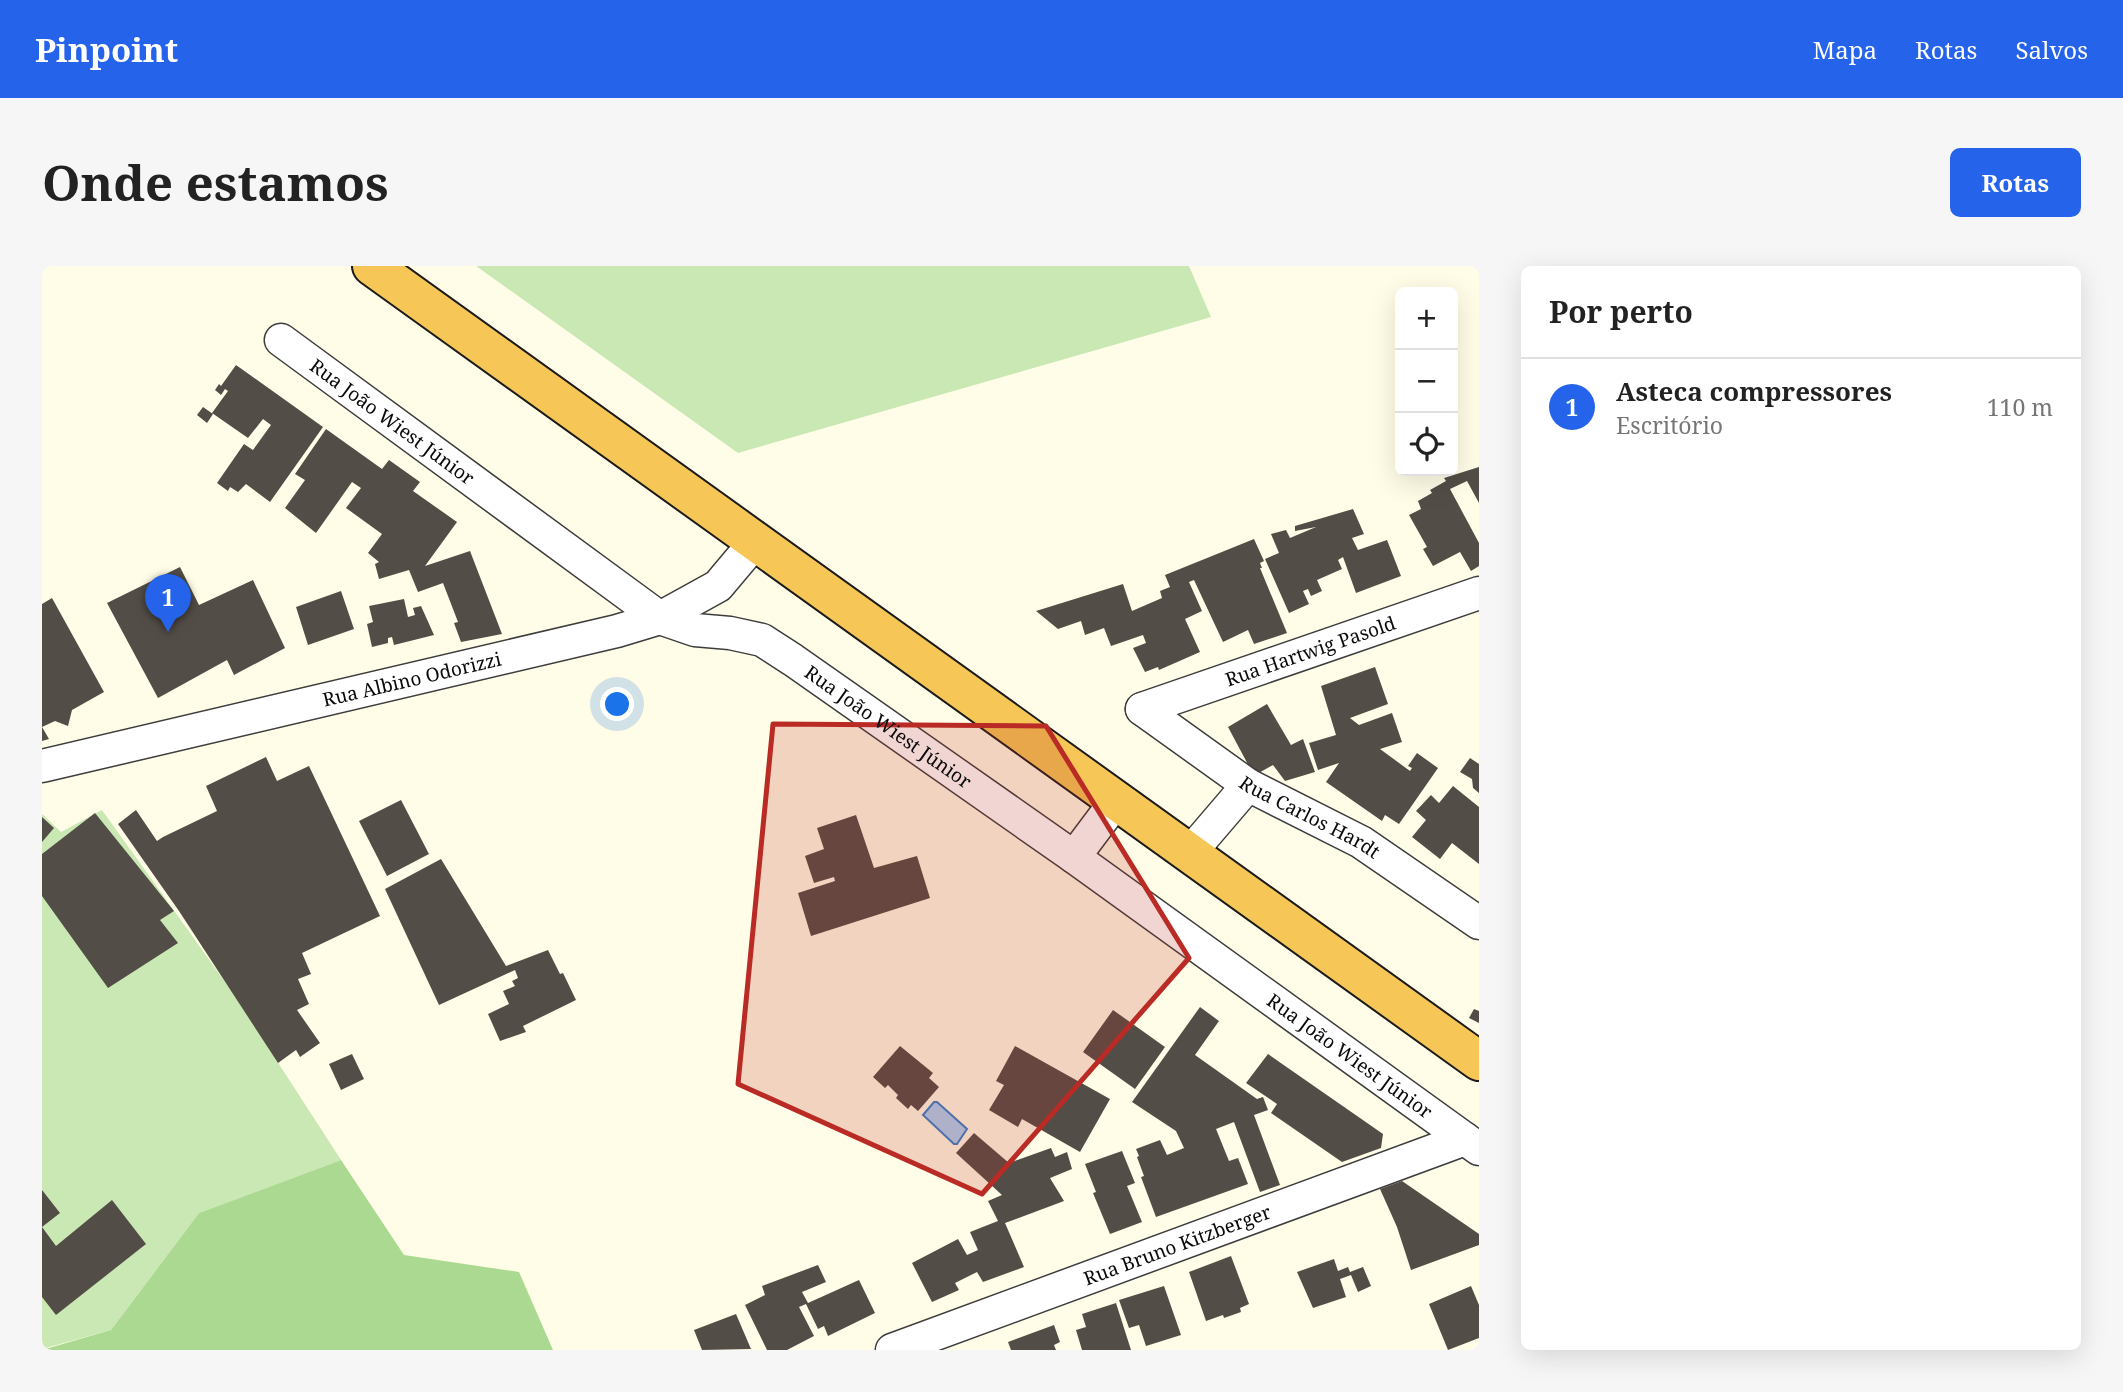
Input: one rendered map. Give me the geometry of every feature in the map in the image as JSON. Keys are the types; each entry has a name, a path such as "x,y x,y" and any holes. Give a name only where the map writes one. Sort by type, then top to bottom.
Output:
{"highway":[{"path":"372,266 1479,1061"}],"street":[{"name":"Rua João Wiest Júnior","path":"281,340 660,618 695,629 762,640 1074,857 1472,1144"},
{"name":"Rua Albino Odorizzi","path":"42,766 617,631 660,618 719,586 755,542"},
{"name":"Rua Hartwig Pasold","path":"1142,709 1479,593"},
{"name":"Rua Carlos Hardt","path":"1142,709 1248,785 1361,842 1479,923"},
{"path":"1189,854 1248,785"},
{"path":"1074,857 1116,801"},
{"name":"Rua Bruno Kitzberger","path":"892,1350 1472,1144"}],"highlighted area":[{"path":"773,724 1046,726 1189,958 982,1194 738,1084"}],"green space":[{"path":"476,266 1189,266 1211,317 738,453"},
{"path":"102,810 233,993 341,1160 199,1213 111,1330 42,1349 42,814 61,832"},
{"path":"341,1160 404,1255 519,1272 553,1350 42,1350 111,1330 199,1213"}],"water":[{"path":"934,1102 967,1129 957,1144 923,1115"}],"building":[{"path":"236,365 323,427 270,502 246,484 238,492 230,487 228,491 217,483 244,444 253,450 271,425 263,419 248,438 212,413 228,391 225,389 221,395 215,390"},
{"path":"203,407 213,414 207,423 197,415"},
{"path":"326,429 382,469 389,460 420,482 413,491 457,522 425,566 470,551 502,634 461,642 454,623 458,622 443,583 418,592 409,570 379,579 375,564 379,562 368,553 382,534 346,508 361,488 352,482 316,533 285,508 305,480 295,474"},
{"path":"1479,467 1479,503 1467,481 1450,489 1479,543 1479,566 1471,571 1460,552 1433,566 1423,549 1427,547 1409,515 1421,509 1418,501 1446,481 1444,478 1458,476 1458,474"},
{"path":"1353,509 1364,534 1352,538 1358,550 1387,540 1401,576 1356,593 1343,557 1338,560 1342,569 1317,580 1322,591 1311,596 1308,589 1303,591 1309,604 1289,613 1265,559 1279,553 1271,534 1286,530 1290,538 1316,527 1295,531 1295,526"},
{"path":"1254,539 1264,561 1260,563 1260,568 1287,633 1254,644 1248,630 1223,642 1194,580 1189,582 1202,611 1185,619 1200,652 1159,670 1158,667 1145,672 1133,648 1146,643 1143,635 1111,646 1104,628 1085,635 1081,621 1058,629 1036,611 1123,584 1132,611 1162,598 1160,591 1170,587 1165,575"},
{"path":"180,567 199,605 253,580 285,648 234,675 227,660 158,698 107,603"},
{"path":"341,591 354,629 308,645 296,607"},
{"path":"52,598 104,692 72,710 68,726 55,721 42,727 42,604"},
{"path":"404,599 408,617 415,615 413,608 421,606 434,635 394,645 392,637 388,638 388,643 372,647 367,624 373,622 369,606"},
{"path":"1375,667 1388,704 1350,718 1359,725 1392,713 1402,742 1380,749 1410,771 1412,768 1408,766 1417,753 1438,768 1399,824 1385,815 1382,821 1326,782 1339,763 1318,770 1309,743 1336,735 1321,686"},
{"path":"1267,704 1291,745 1303,739 1315,772 1285,781 1273,765 1257,774 1255,770 1252,772 1228,727"},
{"path":"42,727 49,739 42,741"},
{"path":"266,757 277,781 309,766 380,916 302,953 311,974 298,979 309,1004 297,1010 320,1043 300,1057 296,1050 278,1063 179,911 118,824 136,810 157,841 217,811 206,786"},
{"path":"1470,758 1479,764 1479,793 1473,788 1472,779 1460,772"},
{"path":"1453,786 1479,807 1479,864 1452,843 1440,859 1412,837 1426,820 1416,811 1431,795 1439,803"},
{"path":"401,800 429,854 387,876 359,821"},
{"path":"95,813 174,911 160,920 178,943 108,988 42,896 42,854"},
{"path":"856,815 874,868 917,856 930,898 811,936 798,893 835,881 834,877 814,883 805,856 824,849 817,828"},
{"path":"42,817 54,828 42,842"},
{"path":"441,859 506,966 548,950 576,1000 523,1026 526,1032 500,1041 488,1014 509,1004 503,991 515,986 512,981 518,978 515,970 439,1005 385,889"},
{"path":"1200,1007 1219,1021 1195,1055 1257,1099 1263,1097 1268,1110 1254,1115 1280,1185 1260,1192 1234,1122 1216,1129 1229,1161 1238,1158 1248,1184 1156,1217 1141,1177 1144,1176 1136,1149 1160,1140 1167,1155 1184,1148 1176,1131 1132,1102"},
{"path":"1474,1009 1479,1011 1479,1023 1469,1018"},
{"path":"1113,1010 1165,1047 1135,1089 1083,1052"},
{"path":"900,1046 933,1073 929,1078 939,1087 918,1111 911,1105 908,1109 896,1098 898,1095 888,1085 885,1088 873,1077"},
{"path":"1015,1046 1110,1099 1080,1152 1022,1119 1018,1127 989,1110 1004,1085 996,1081"},
{"path":"352,1054 364,1079 341,1090 329,1064"},
{"path":"1268,1054 1383,1134 1381,1148 1342,1162 1271,1113 1277,1104 1246,1083"},
{"path":"974,1133 1009,1163 1051,1148 1055,1157 1067,1152 1072,1169 1050,1178 1064,1201 1005,1223 1024,1267 983,1282 977,1272 955,1283 959,1290 932,1302 912,1263 958,1239 967,1255 978,1250 970,1232 998,1221 988,1201 1002,1195 956,1153"},
{"path":"1122,1151 1135,1183 1127,1186 1142,1222 1110,1234 1093,1193 1096,1192 1085,1164"},
{"path":"1402,1181 1479,1234 1479,1245 1411,1270 1397,1227 1380,1189"},
{"path":"42,1190 60,1213 42,1227"},
{"path":"112,1200 146,1244 56,1315 42,1297 42,1227 56,1246"},
{"path":"1231,1256 1249,1304 1240,1308 1241,1312 1206,1321 1189,1272"},
{"path":"1334,1259 1338,1271 1348,1267 1350,1272 1363,1267 1371,1286 1358,1292 1351,1275 1340,1279 1346,1297 1313,1308 1297,1272"},
{"path":"818,1265 826,1282 802,1292 808,1303 859,1280 875,1313 828,1336 824,1326 818,1329 806,1304 799,1307 814,1336 787,1350 767,1350 745,1305 765,1295 762,1286"},
{"path":"1164,1286 1181,1335 1146,1346 1139,1325 1129,1328 1119,1300"},
{"path":"1471,1286 1479,1305 1479,1338 1448,1350 1429,1304"},
{"path":"1116,1303 1131,1350 1082,1350 1076,1330 1086,1327 1082,1314"},
{"path":"736,1314 751,1349 702,1350 694,1330"},
{"path":"1054,1325 1060,1342 1054,1345 1056,1350 1011,1350 1008,1342"}],"place":[{"name":"Asteca compressores","path":"168,632"}]}
